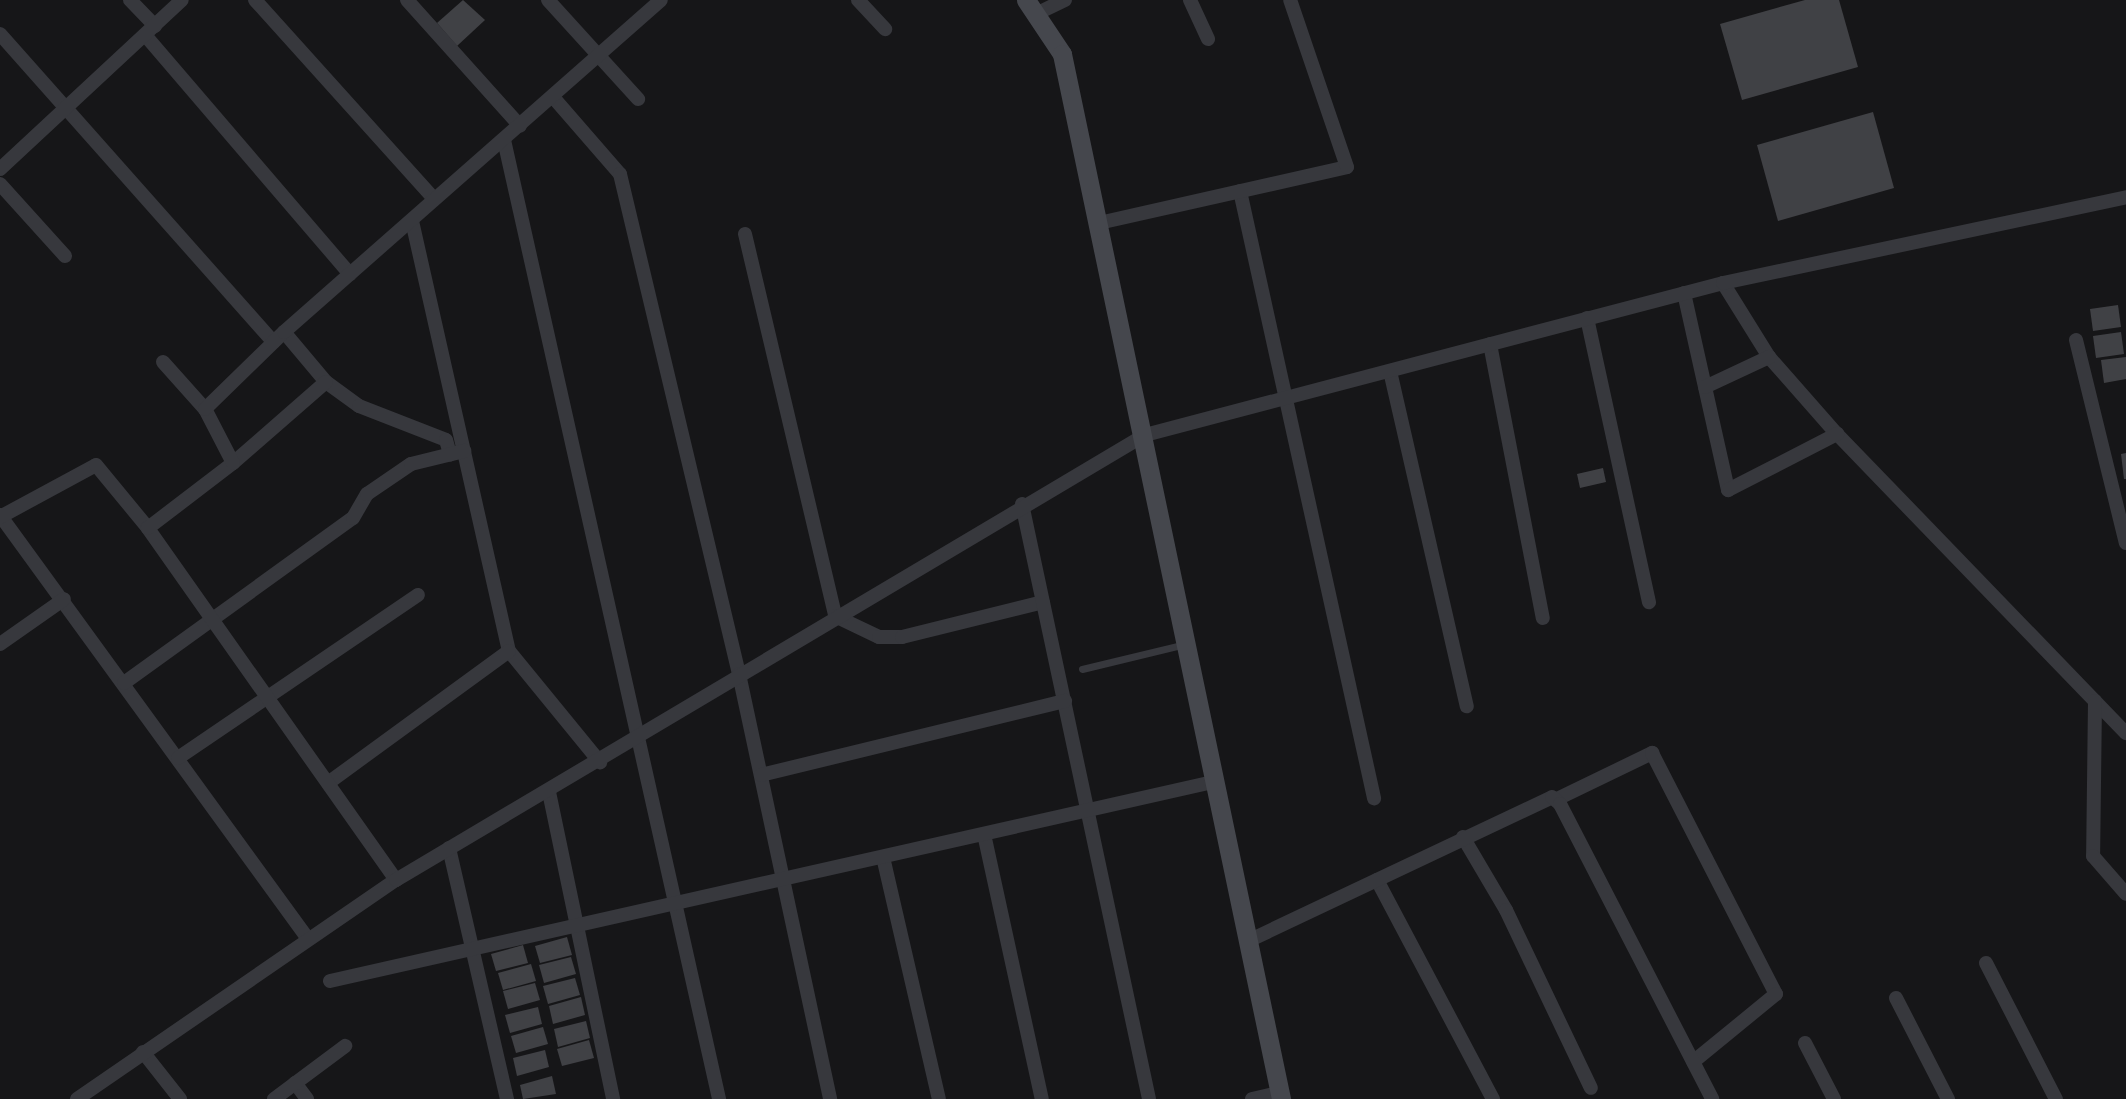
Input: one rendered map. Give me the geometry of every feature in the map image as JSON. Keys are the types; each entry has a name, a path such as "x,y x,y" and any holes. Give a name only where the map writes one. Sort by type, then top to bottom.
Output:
{"main road":[{"path":"1032,6 1062,54 1145,435 1213,782 1280,1096"}],"street":[{"path":"130,0 150,31 350,274"},
{"path":"0,169 182,0"},
{"path":"255,0 434,199"},
{"path":"407,0 520,126"},
{"path":"548,0 638,99"},
{"path":"205,409 278,337 661,0"},
{"path":"858,0 885,29"},
{"path":"1032,6 1065,0"},
{"path":"1190,0 1208,39"},
{"path":"1099,223 1347,167 1290,0"},
{"path":"0,34 64,109 278,337 326,382 359,405 446,440 457,452"},
{"path":"553,97 620,174 739,674 830,1099"},
{"path":"504,140 719,1099"},
{"path":"0,184 65,256"},
{"path":"1240,191 1374,798"},
{"path":"77,1099 396,880 600,762 739,674 1022,504 1145,435 1723,282 2126,197"},
{"path":"412,221 457,452 509,651 600,762"},
{"path":"745,234 835,616"},
{"path":"1723,282 1769,357 1836,435 2126,733"},
{"path":"1684,293 1728,490 1836,435"},
{"path":"1587,318 1649,602"},
{"path":"2077,340 2126,543"},
{"path":"1490,344 1543,618"},
{"path":"1705,387 1769,357"},
{"path":"163,362 205,409 233,463"},
{"path":"1390,370 1467,706"},
{"path":"148,528 233,463 326,382"},
{"path":"124,683 353,518 367,494 411,464 457,452"},
{"path":"309,939 64,599 0,516 96,466 148,528 396,880"},
{"path":"1022,504 1149,1099"},
{"path":"178,758 418,595"},
{"path":"0,644 64,599"},
{"path":"835,616 879,637 902,637 1043,602"},
{"path":"328,783 509,651"},
{"path":"761,775 1065,701"},
{"path":"2095,701 2093,856 2126,894"},
{"path":"1248,941 1543,799 1557,799 1652,753 1776,994 1693,1062"},
{"path":"330,981 1213,782"},
{"path":"549,792 612,1099"},
{"path":"1557,799 1712,1099"},
{"path":"984,834 1042,1099"},
{"path":"1464,837 1506,910 1591,1088"},
{"path":"449,848 507,1099"},
{"path":"883,857 939,1099"},
{"path":"1377,880 1493,1099"},
{"path":"1986,963 2056,1099"},
{"path":"1896,998 1948,1099"},
{"path":"1805,1044 1834,1099"},
{"path":"274,1099 345,1046"},
{"path":"143,1052 180,1099"},
{"path":"295,1083 307,1099"},
{"path":"1251,1099 1280,1096"}],"lane":[{"path":"1082,669 1186,644"}],"building":[{"path":"463,0 485,20 457,46 437,23"},
{"path":"1805,0 1839,0 1858,67 1742,100 1720,24"},
{"path":"1873,112 1894,188 1778,221 1757,145"},
{"path":"2118,305 2121,327 2093,331 2090,309"},
{"path":"2121,332 2124,354 2096,358 2093,336"},
{"path":"2126,357 2126,379 2104,383 2101,360"},
{"path":"2126,453 2126,479 2124,479 2121,454"},
{"path":"1603,468 1606,482 1580,488 1577,474"},
{"path":"567,937 572,955 540,963 535,946"},
{"path":"523,945 528,963 496,971 491,954"},
{"path":"571,957 576,974 544,983 539,965"},
{"path":"531,964 536,981 503,990 498,973"},
{"path":"575,978 580,995 548,1004 543,986"},
{"path":"535,983 540,1000 508,1009 503,991"},
{"path":"581,997 585,1015 553,1024 549,1006"},
{"path":"538,1007 542,1024 510,1033 505,1015"},
{"path":"586,1021 590,1038 558,1047 554,1029"},
{"path":"543,1027 548,1044 516,1053 511,1036"},
{"path":"589,1040 594,1058 562,1066 557,1049"},
{"path":"545,1050 549,1067 517,1076 513,1058"},
{"path":"552,1076 556,1094 523,1099 520,1085"}]}
